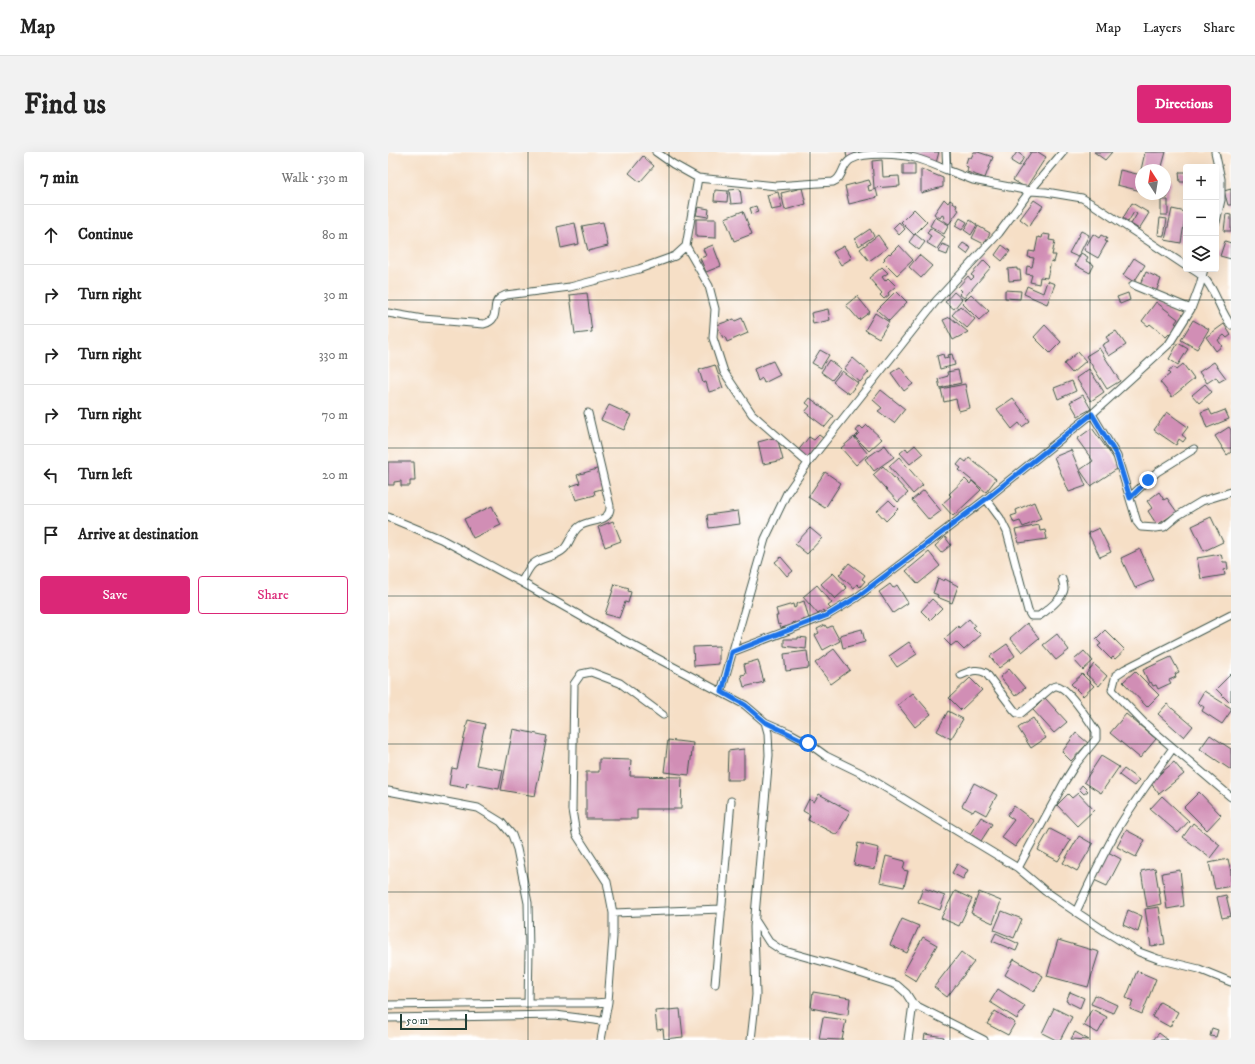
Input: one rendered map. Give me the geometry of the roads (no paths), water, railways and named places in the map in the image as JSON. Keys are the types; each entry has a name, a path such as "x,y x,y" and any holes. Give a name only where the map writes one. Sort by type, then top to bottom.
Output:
{"street":[{"path":"656,152 673,164 698,178 776,186 833,182 839,178 847,162 853,158 881,154 915,158 973,180 1030,191 1082,198 1183,264"},
{"path":"946,152 947,170"},
{"path":"722,692 765,539 787,493 808,463 936,301 999,233 1030,191 1061,154 1052,152"},
{"path":"1216,152 1221,179 1221,200 1219,209"},
{"path":"388,313 423,319 484,324 494,319 500,298 570,287 639,269 675,256 686,246 698,178"},
{"path":"686,246 709,286 714,309 713,338 724,372 752,414 808,463"},
{"path":"732,652 828,615 856,598 986,499 1092,414 1169,344 1191,309 1203,272"},
{"path":"1203,272 1224,316 1231,325"},
{"path":"1133,285 1191,309"},
{"path":"521,582 533,564 554,556 564,549 577,528 581,525 606,518 610,512 610,506 588,413"},
{"path":"1092,414 1117,456 1138,522 1141,526 1155,528 1164,526 1177,516 1202,502 1231,492"},
{"path":"1130,498 1157,472 1194,449"},
{"path":"986,499 1000,518 1007,532 1028,611 1031,616 1039,616 1050,608 1061,595 1064,590 1062,579"},
{"path":"388,517 441,539 521,582 621,639 745,705 765,722 796,736 826,756 862,773 1018,868 1045,891 1108,934 1139,952 1231,982"},
{"path":"1231,616 1125,669 1116,675 1112,690 1144,722 1231,797"},
{"path":"961,675 975,670 981,670 986,673 1014,710 1020,714 1051,688 1055,686 1061,687 1067,692 1096,731 1096,739 1075,765 1065,781 1018,868"},
{"path":"601,1040 608,1002 614,937 613,913 607,882 576,834 572,810 574,684 581,674 591,672 620,683 663,715"},
{"path":"752,1040 756,995 755,920 769,755 768,733 765,722"},
{"path":"1076,912 1095,871 1117,830 1173,748"},
{"path":"388,790 478,808 501,822 512,835 517,849 528,903 528,1003"},
{"path":"715,984 731,801"},
{"path":"613,913 722,909"},
{"path":"755,920 769,942 781,950 835,965 897,985 906,993 913,1004 984,1040"},
{"path":"388,1006 608,1002"},
{"path":"908,1040 913,1004"},
{"path":"432,1005 433,1017"},
{"path":"388,1018 555,1016 605,1022"}]}
